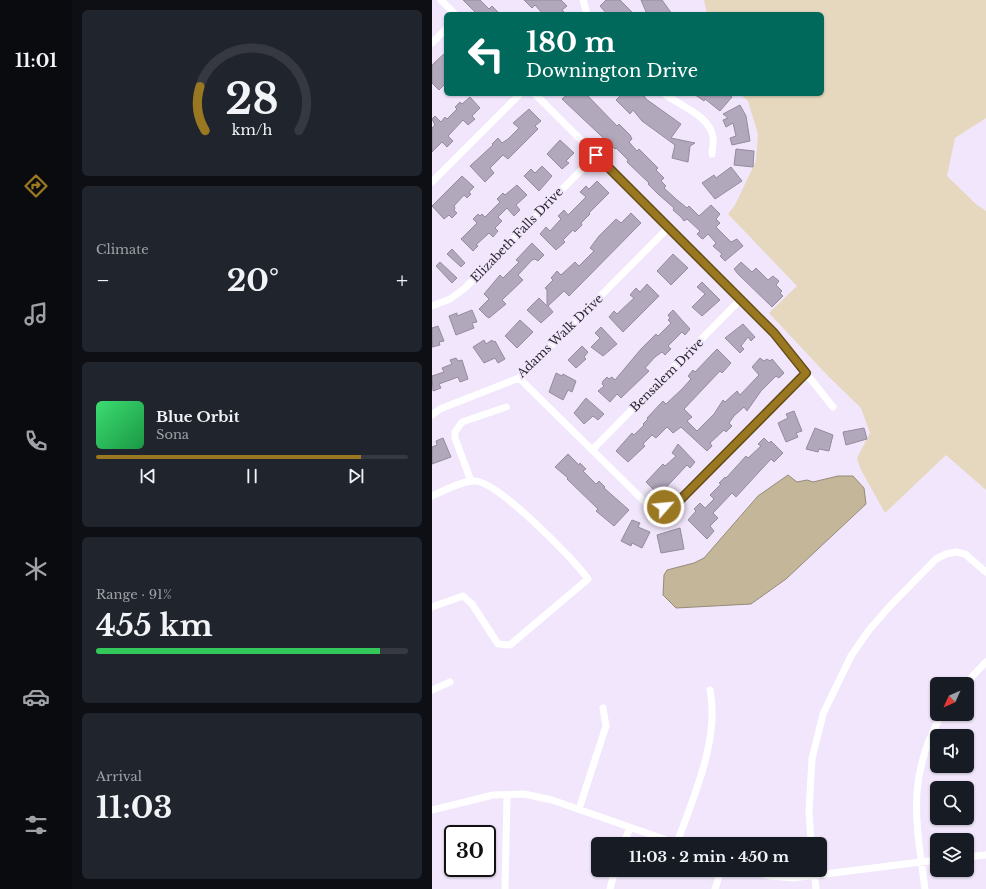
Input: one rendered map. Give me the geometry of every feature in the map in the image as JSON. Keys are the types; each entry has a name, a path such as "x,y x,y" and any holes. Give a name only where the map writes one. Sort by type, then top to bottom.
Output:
{"street":[{"path":"441,0 453,12"},
{"path":"583,0 586,12"},
{"path":"432,44 444,31"},
{"path":"432,182 518,96"},
{"path":"537,96 774,333 833,407"},
{"path":"668,96 705,121 711,129 713,138 712,154"},
{"name":"Elizabeth Falls Drive","path":"432,306 450,299 465,288 596,155"},
{"name":"Adams Walk Drive","path":"432,415 440,409 519,378 669,227"},
{"name":"Bensalem Drive","path":"592,450 741,299"},
{"path":"519,378 644,501 657,507 664,507 679,501 806,373"},
{"path":"471,481 455,438 455,432 462,422 506,407"},
{"path":"432,496 471,481 486,483 508,499 576,563 588,579 510,645 506,646 498,644 472,604 463,596 432,607"},
{"path":"811,837 809,810 812,759 823,714 834,688 851,656 869,630 889,607 936,559 946,554 956,552 973,559 986,572"},
{"path":"972,677 986,662"},
{"path":"432,690 450,682"},
{"path":"680,837 697,785 710,734 714,707 710,690"},
{"path":"579,809 606,726 603,708"},
{"path":"925,889 921,862 916,798 918,776 931,733 938,721"},
{"path":"432,810 478,798 524,794 543,797 657,837"},
{"path":"506,889 507,795"},
{"path":"626,837 630,828"},
{"path":"974,856 986,855"},
{"path":"827,872 930,861"},
{"path":"610,889 613,877"},
{"path":"716,889 719,877"},
{"path":"777,877 788,877"},
{"path":"814,877 816,889"}],"shaded area":[{"path":"704,0 986,0 986,118 955,138 947,176 977,205 986,211 986,490 946,455 885,513 861,470 857,458 870,433 861,408 828,376 769,313 797,286 728,214 735,205 756,161 758,134 748,101 742,96 824,96 824,12 707,12"},
{"path":"788,475 797,482 807,480 813,482 838,476 853,476 864,488 866,504 786,579 751,604 676,608 663,595 664,575 667,570 694,563 704,558 758,496"}],"building":[{"path":"463,0 480,0 489,9 492,6 498,12 475,12"},
{"path":"524,0 561,0 567,6 562,10 564,12 541,12 535,5 532,8"},
{"path":"606,0 620,0 632,12 605,12 600,6"},
{"path":"641,0 662,0 671,12 646,12"},
{"path":"444,54 444,85 439,90 432,83 432,65"},
{"path":"566,96 588,96 617,126 619,124 630,135 632,139 629,142 637,151 639,149 658,168 656,170 664,178 661,181 666,186 664,188 687,208 689,206 699,216 711,205 720,214 716,219 720,223 716,227 731,242 737,239 743,246 725,261 720,256 722,254 713,246 716,243 708,234 703,239 701,238 697,234 700,231 687,219 684,221 673,210 674,208 648,184 649,183 627,162 628,160 616,148 615,149 562,99"},
{"path":"620,96 644,96 646,99 681,124 671,138 695,143 690,146 688,162 672,158 675,145 642,121 633,110 630,114 616,100"},
{"path":"697,96 732,97 720,111 705,99 704,101"},
{"path":"470,97 480,108 472,116 475,119 468,125 463,120 448,136 453,141 447,147 442,142 432,152 432,128 435,125 432,119 435,116 441,122 445,117 447,119 457,109 455,107 460,102 462,104"},
{"path":"740,105 746,116 750,141 732,145 730,138 736,136 733,123 726,127 723,120 728,118 723,114"},
{"path":"529,109 541,121 535,126 538,129 508,159 503,155 490,168 494,173 485,182 470,166 493,145 492,144 498,138 502,143 508,139 519,128 513,123"},
{"path":"560,140 574,153 566,161 569,163 562,169 547,154"},
{"path":"736,149 754,151 753,167 734,165"},
{"path":"542,166 552,176 539,191 524,176 531,169 535,173"},
{"path":"731,167 742,181 715,199 702,183 714,175 716,178"},
{"path":"462,176 474,187 469,192 471,194 467,198 464,195 454,206 454,210 457,213 452,218 449,215 444,219 432,206"},
{"path":"597,181 609,193 589,213 590,214 581,223 582,225 575,232 573,230 563,240 565,242 556,250 540,234 546,227 550,231 561,219 558,216 564,210 568,215 586,197 580,192 586,186 589,189"},
{"path":"517,185 527,195 516,205 520,210 514,216 507,208 498,217 502,221 495,228 498,231 493,237 489,233 476,245 478,246 473,251 461,239 477,223 473,219 478,214 480,216 482,214 485,217 500,202 497,199 503,193 505,195"},
{"path":"631,213 641,223 569,296 564,291 548,306 553,312 541,323 527,310 539,298 547,306 547,290 545,288 553,280 551,278 557,271 561,275 575,262 579,266 594,251 590,248 599,236 616,219 621,223"},
{"path":"532,243 544,255 538,261 535,259 532,260 518,275 523,280 502,300 506,304 489,318 479,309 489,299 484,294 500,275 503,278 519,262 516,260"},
{"path":"452,249 465,263 461,267 447,254"},
{"path":"673,254 688,268 671,285 657,271"},
{"path":"440,262 457,278 452,283 436,266"},
{"path":"741,262 752,272 756,268 768,280 773,276 779,281 776,285 782,291 780,293 783,296 772,307 734,269"},
{"path":"702,282 720,300 702,316 692,307 705,294 697,287"},
{"path":"647,284 659,296 623,332 609,317 614,311 617,314 634,298 630,295 636,288 640,292"},
{"path":"472,310 477,322 472,323 474,328 456,335 449,316 457,313 457,316"},
{"path":"673,310 690,329 685,335 682,332 668,346 671,349 665,355 662,352 655,357 645,368 649,371 621,398 617,394 610,402 598,391 604,386 602,384 603,381 607,377 609,379 612,377 615,380 641,349 656,334 658,336 671,323 668,320 670,318 668,315"},
{"path":"520,320 533,332 517,348 505,336"},
{"path":"743,324 755,337 751,341 748,337 741,346 744,349 740,353 725,338"},
{"path":"438,326 444,341 439,342 440,345 432,347 432,328"},
{"path":"601,327 617,344 603,356 591,347 600,338 595,333"},
{"path":"484,340 486,344 492,340 493,342 495,341 505,359 498,363 495,358 484,363 473,347"},
{"path":"582,346 588,352 584,357 586,359 576,368 568,360"},
{"path":"717,349 731,363 722,373 720,371 684,409 692,417 687,421 697,431 714,414 723,400 725,402 737,391 740,395 759,375 752,367 760,358 764,361 767,359 770,361 772,359 784,373 779,378 776,376 761,391 747,411 744,407 734,416 729,423 732,426 726,432 724,430 710,443 712,446 707,451 681,427 673,433 667,427 656,438 652,435 643,444 645,446 628,462 616,451 632,433 634,435 644,425 643,424 648,419 647,418 663,401 666,404 682,389 691,379 688,376 693,370 695,372"},
{"path":"456,358 458,361 462,360 468,379 460,382 458,377 439,384 441,388 433,391 432,376 444,372 442,368 452,364 450,360"},
{"path":"556,373 562,376 563,374 576,381 572,392 568,390 563,400 549,392"},
{"path":"586,398 604,414 598,420 593,416 584,424 574,413"},
{"path":"794,411 802,431 796,433 798,437 786,442 778,423 788,418 786,414"},
{"path":"815,428 833,435 829,451 819,449 818,452 806,449"},
{"path":"864,428 867,439 846,445 843,432"},
{"path":"443,438 451,457 432,464 432,447 437,445 436,441"},
{"path":"764,438 769,443 771,441 783,453 774,462 771,459 736,497 732,493 713,513 718,518 710,526 714,531 707,539 688,520 696,511 694,509 700,503 705,508 714,499 710,495 721,484 719,483 725,477 726,478 746,456 748,458 761,446 758,444"},
{"path":"678,444 695,462 690,468 687,465 659,495 646,482 663,464 665,466 676,456 672,453"},
{"path":"568,454 579,465 580,463 586,469 583,471 596,484 599,481 605,487 604,488 629,510 614,526 596,511 598,509 567,479 568,478 555,467"},
{"path":"632,520 640,523 638,527 650,532 642,548 632,543 631,546 621,541"},
{"path":"680,528 684,549 661,553 657,535"}],"route":[{"path":"596,155 774,333 806,373 679,501 664,507"}]}
